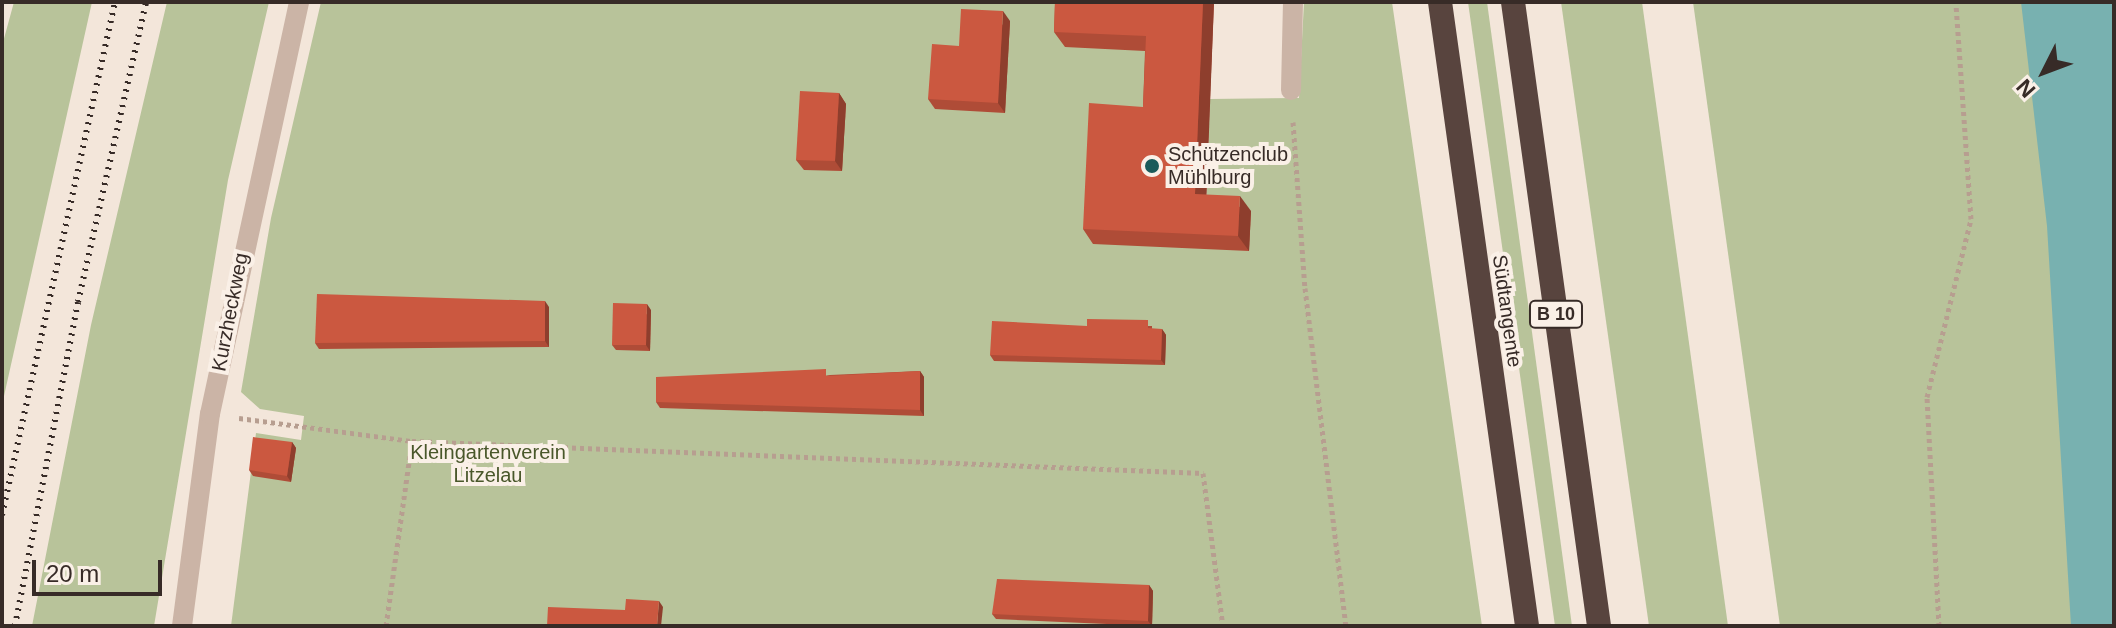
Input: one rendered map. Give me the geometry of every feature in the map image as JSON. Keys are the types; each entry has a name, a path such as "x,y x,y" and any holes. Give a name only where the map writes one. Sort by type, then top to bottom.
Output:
{"highway":[{"name":"Südtangente","path":"1440,2 1527,626"},
{"name":"B 10","path":"1513,2 1599,626"}],"street":[{"name":"Kurzheckweg","path":"182,626 210,414 299,2"},
{"path":"1291,90 1293,2"}],"path":[{"path":"1939,626 1927,397 1971,219 1956,2"},
{"path":"1291,90 1305,288 1346,626"},
{"path":"210,414 412,441 1203,473 1223,626"},
{"path":"386,626 412,441"}],"green space":[{"path":"14,2 92,2 2,405 2,46"},
{"path":"167,2 269,2 228,180 154,626 32,626 91,325"},
{"name":"Kleingartenverein Litzelau","path":"321,2 1067,2 1156,51 1153,122 1100,119 1248,251 1251,211 1206,209 1210,99 1299,98 1304,2 1392,2 1482,626 231,626 256,433 301,440 304,416 260,409 241,392 271,218"},
{"path":"1468,2 1487,2 1572,626 1555,626"},
{"path":"1561,2 1642,2 1728,626 1649,626"},
{"path":"1693,2 2114,2 2114,626 1780,626"}],"water":[{"path":"2021,2 2114,2 2114,626 2071,626 2047,226"}],"building":[{"name":"Schützenclub Mühlburg","path":"1055,2 1203,2 1195,194 1240,196 1238,236 1083,229 1089,103 1143,107 1146,36 1054,32"},
{"path":"961,9 1003,11 998,103 928,99 932,44 959,46"},
{"path":"800,91 839,93 835,161 796,160"},
{"path":"317,294 545,301 545,341 315,343"},
{"path":"613,303 647,304 646,345 612,345"},
{"path":"1087,319 1148,320 1148,328 1162,329 1161,360 990,355 992,321 1087,326"},
{"path":"826,369 826,376 920,371 920,410 656,402 656,377"},
{"path":"253,437 292,442 287,476 249,470"},
{"path":"997,579 1149,585 1148,621 992,614"},
{"path":"626,599 659,601 657,626 547,626 548,607 625,610"}],"railway":[{"path":"2,515 115,2"},
{"path":"15,626 78,302 146,2"}],"place":[{"name":"Schützenclub Mühlburg","path":"1152,166"}]}
